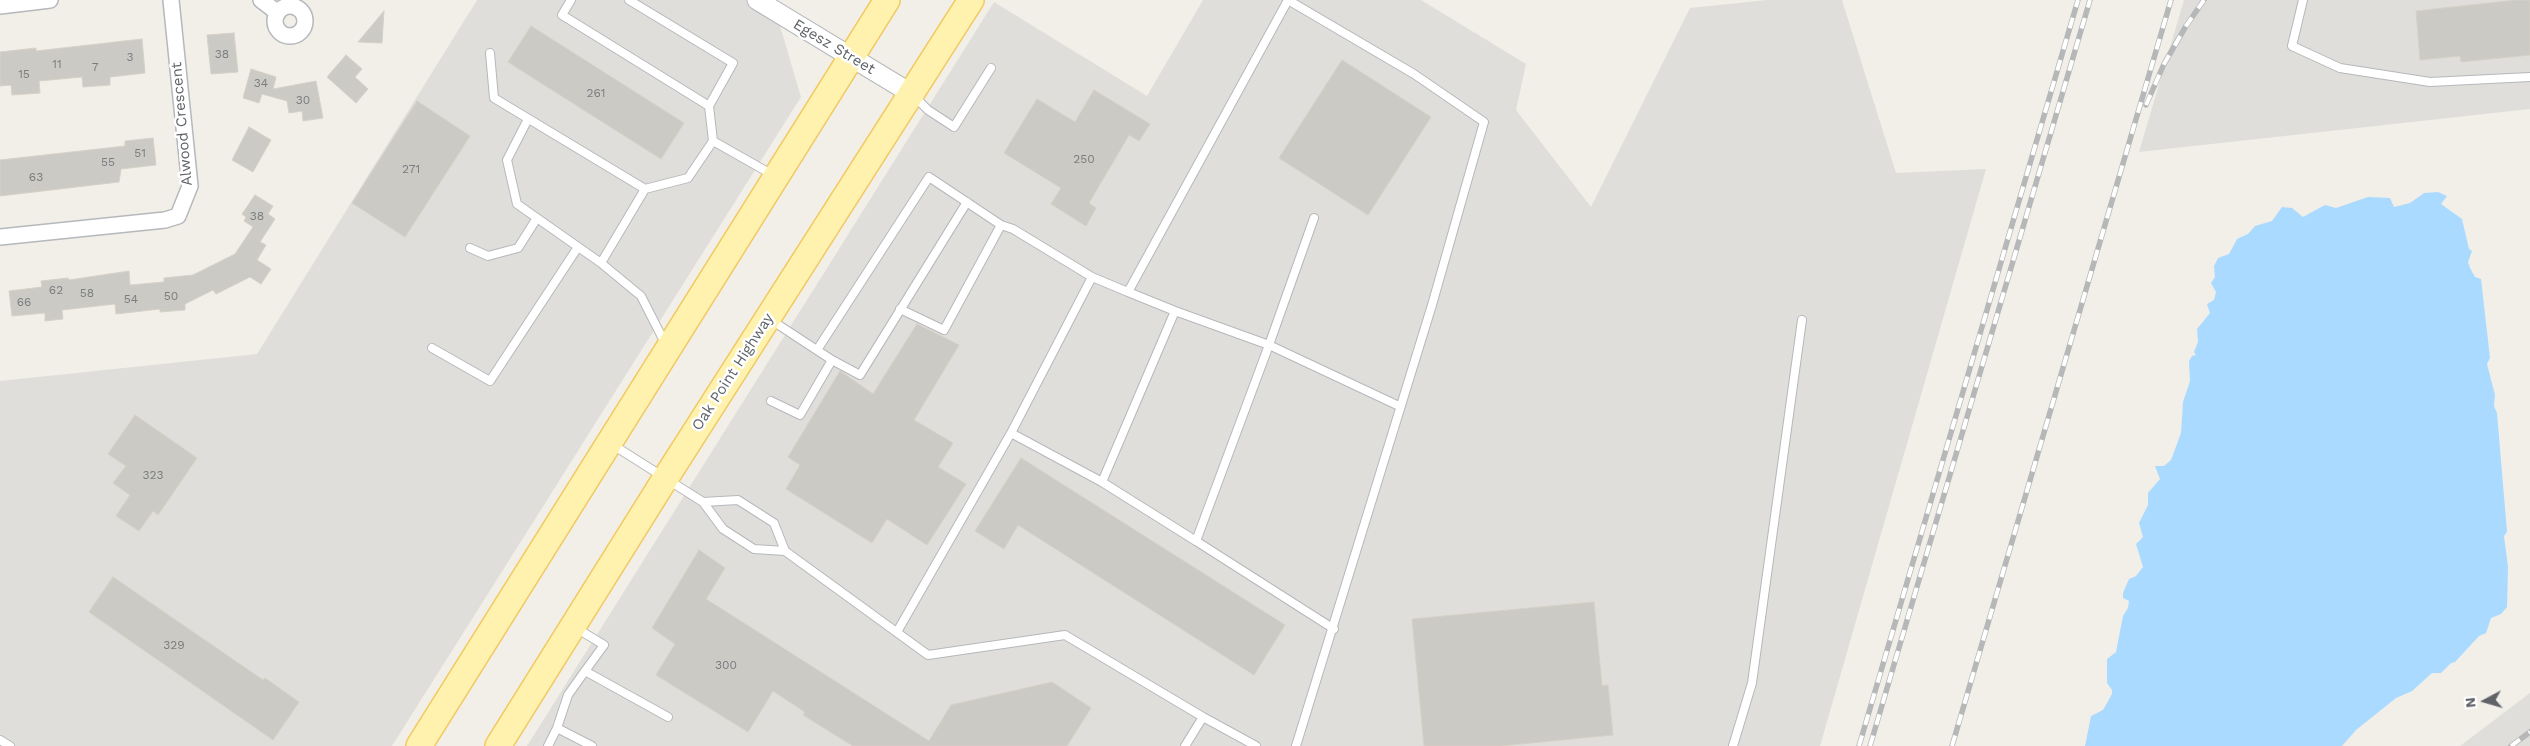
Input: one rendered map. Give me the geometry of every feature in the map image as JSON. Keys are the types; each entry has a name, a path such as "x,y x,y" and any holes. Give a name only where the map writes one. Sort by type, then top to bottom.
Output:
{"main road":[{"path":"419,746 887,0"},
{"name":"Oak Point Highway","path":"498,746 665,479 971,0"}],"street":[{"path":"0,6 50,0"},
{"name":"Alwood Crescent","path":"0,237 165,220 178,216 190,186 171,0"},
{"path":"261,0 278,12"},
{"name":"Egesz Street","path":"757,0 912,94"}],"lane":[{"path":"571,0 562,15 710,106"},
{"path":"601,263 645,189 688,178 713,140 710,106 733,63 629,0"},
{"path":"1128,292 1288,0 1414,74 1484,122 1432,305 1399,406 1334,629 1296,746"},
{"path":"2303,0 2292,46 2340,68 2430,82 2530,77"},
{"path":"490,53 494,98 645,189"},
{"path":"912,94 928,110 954,127 991,68"},
{"path":"528,119 507,160 517,204 601,263 641,296 668,348"},
{"path":"713,140 777,178"},
{"path":"817,350 929,177 1001,224 1013,229 1092,276 1175,311 1269,345 1399,406"},
{"path":"768,318 832,360 860,374 967,202"},
{"path":"470,248 488,256 518,248 537,218"},
{"path":"1196,541 1314,218"},
{"path":"900,310 944,330 1001,224"},
{"path":"432,348 490,381 578,247"},
{"path":"897,632 1011,432 1092,276"},
{"path":"1102,482 1175,311"},
{"path":"1734,746 1752,683 1802,320"},
{"path":"772,401 800,415 832,360"},
{"path":"1011,432 1102,482 1334,629"},
{"path":"609,442 704,502 723,529 754,549 785,551 928,655 1065,634 1203,717 1256,746"},
{"path":"704,502 738,500 774,523 785,551"},
{"path":"548,746 558,728 568,695 604,645 573,627"},
{"path":"585,671 668,717"},
{"path":"1185,746 1203,717"},
{"path":"558,728 592,746"},
{"path":"0,740 10,746"}],"shaded area":[{"path":"477,0 748,0 778,19 801,97 392,746 0,746 0,381 257,354"},
{"path":"1203,0 1421,0 1526,64 1516,110 1591,207 1690,8 1767,0 1842,0 1896,173 1986,169 1820,746 527,746 994,2 1147,96"},
{"path":"2184,0 2530,0 2530,109 2139,152"},
{"path":"2530,693 2530,746 2460,746"}],"water":[{"path":"2438,192 2447,196 2441,204 2462,219 2469,249 2472,251 2468,262 2475,277 2481,279 2490,358 2487,364 2495,395 2494,406 2497,413 2507,532 2504,536 2508,567 2507,607 2501,614 2491,618 2486,633 2479,636 2455,662 2451,663 2441,673 2432,673 2412,691 2396,698 2356,730 2342,746 2085,746 2091,716 2103,710 2112,694 2112,690 2107,683 2107,659 2116,652 2123,616 2128,608 2129,601 2123,598 2123,593 2129,579 2136,576 2143,567 2136,544 2143,537 2139,523 2148,505 2148,493 2160,479 2155,466 2164,466 2171,460 2181,433 2183,402 2190,381 2189,361 2192,356 2196,355 2194,352 2198,342 2197,329 2210,313 2207,304 2214,300 2216,292 2211,283 2215,277 2214,266 2218,258 2229,254 2237,239 2248,234 2255,226 2272,221 2282,207 2292,208 2303,217 2325,205 2336,208 2368,197 2390,198 2394,207 2410,203 2424,193"}],"building":[{"path":"2530,0 2530,55 2461,62 2460,56 2420,60 2416,11"},
{"path":"384,11 382,43 358,42"},
{"path":"531,26 684,123 661,159 508,62"},
{"path":"234,33 238,72 211,74 207,35"},
{"path":"142,39 145,73 110,77 110,85 83,87 82,77 39,81 40,93 12,95 11,85 0,86 0,52 36,48 36,51"},
{"path":"346,55 362,69 355,77 368,89 356,103 327,77"},
{"path":"1342,60 1431,117 1368,215 1279,158"},
{"path":"251,69 276,77 273,89 316,81 323,118 303,121 302,111 289,113 287,101 262,94 259,103 243,98"},
{"path":"1094,90 1150,124 1139,141 1129,135 1089,203 1096,208 1086,226 1051,204 1061,188 1004,153 1037,99 1075,122"},
{"path":"417,101 470,136 405,237 352,203"},
{"path":"249,127 271,140 253,172 232,160"},
{"path":"153,138 156,165 121,169 119,182 0,196 0,160 125,146 125,141"},
{"path":"255,195 273,206 268,214 275,219 260,242 266,245 257,260 271,269 261,284 250,277 216,294 213,290 185,304 185,310 160,312 160,309 116,314 115,304 62,310 63,319 45,321 45,313 12,316 9,291 42,287 41,281 68,278 69,280 129,271 130,285 164,282 164,278 193,275 235,254 253,227 244,221 246,217 242,214"},
{"path":"917,324 959,345 914,420 953,443 938,467 966,484 927,545 887,519 872,543 786,489 800,465 788,457 840,371 873,394"},
{"path":"135,415 197,458 158,515 153,511 139,531 116,516 130,495 113,483 126,466 108,454"},
{"path":"1021,458 1285,625 1254,675 1018,525 1004,549 975,531"},
{"path":"699,550 725,568 706,599 929,741 951,705 1052,682 1091,708 1067,746 853,746 803,715 805,712 773,691 748,732 656,675 675,644 652,628"},
{"path":"113,577 263,680 265,678 299,702 273,740 89,612"},
{"path":"1594,602 1602,686 1608,685 1613,735 1501,746 1424,746 1412,619"}],"railway":[{"path":"1859,746 2078,0"},
{"path":"1870,746 2090,0"},
{"path":"1952,746 2171,0"},
{"path":"2146,105 2164,64 2204,0"},
{"path":"2511,746 2530,732"}]}
